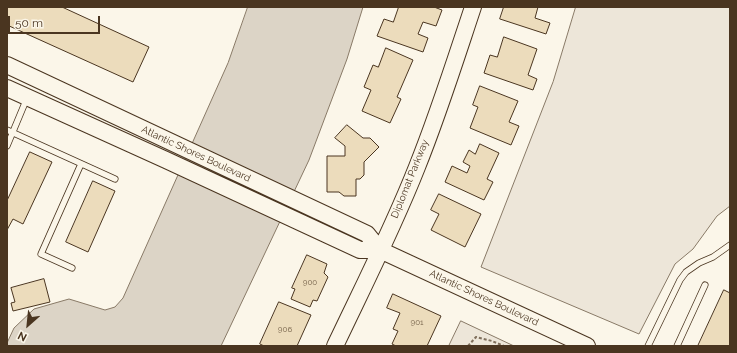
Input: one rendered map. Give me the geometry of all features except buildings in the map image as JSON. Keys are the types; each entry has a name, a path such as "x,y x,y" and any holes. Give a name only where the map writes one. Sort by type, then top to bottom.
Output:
{"street":[{"name":"Diplomat Parkway","path":"335,346 417,168 472,7"},
{"name":"Atlantic Shores Boulevard","path":"7,65 367,234 380,250"},
{"name":"Atlantic Shores Boulevard","path":"7,88 360,250 380,250 587,346"}],"lane":[{"path":"7,146 27,97"},
{"path":"7,130 115,179"},
{"path":"72,268 41,254 81,164"},
{"path":"648,346 680,280 686,272 730,245"},
{"path":"677,346 705,286"}],"path":[{"path":"468,346 476,337 504,346"}],"shaded area":[{"path":"248,7 363,7 347,59 309,160 221,346 7,346 14,328 34,309 69,299 105,310 115,307 123,298 228,63"},
{"path":"576,7 730,7 730,206 717,216 693,249 675,264 639,334 481,267 553,82"},
{"path":"461,321 514,346 449,346"}]}
